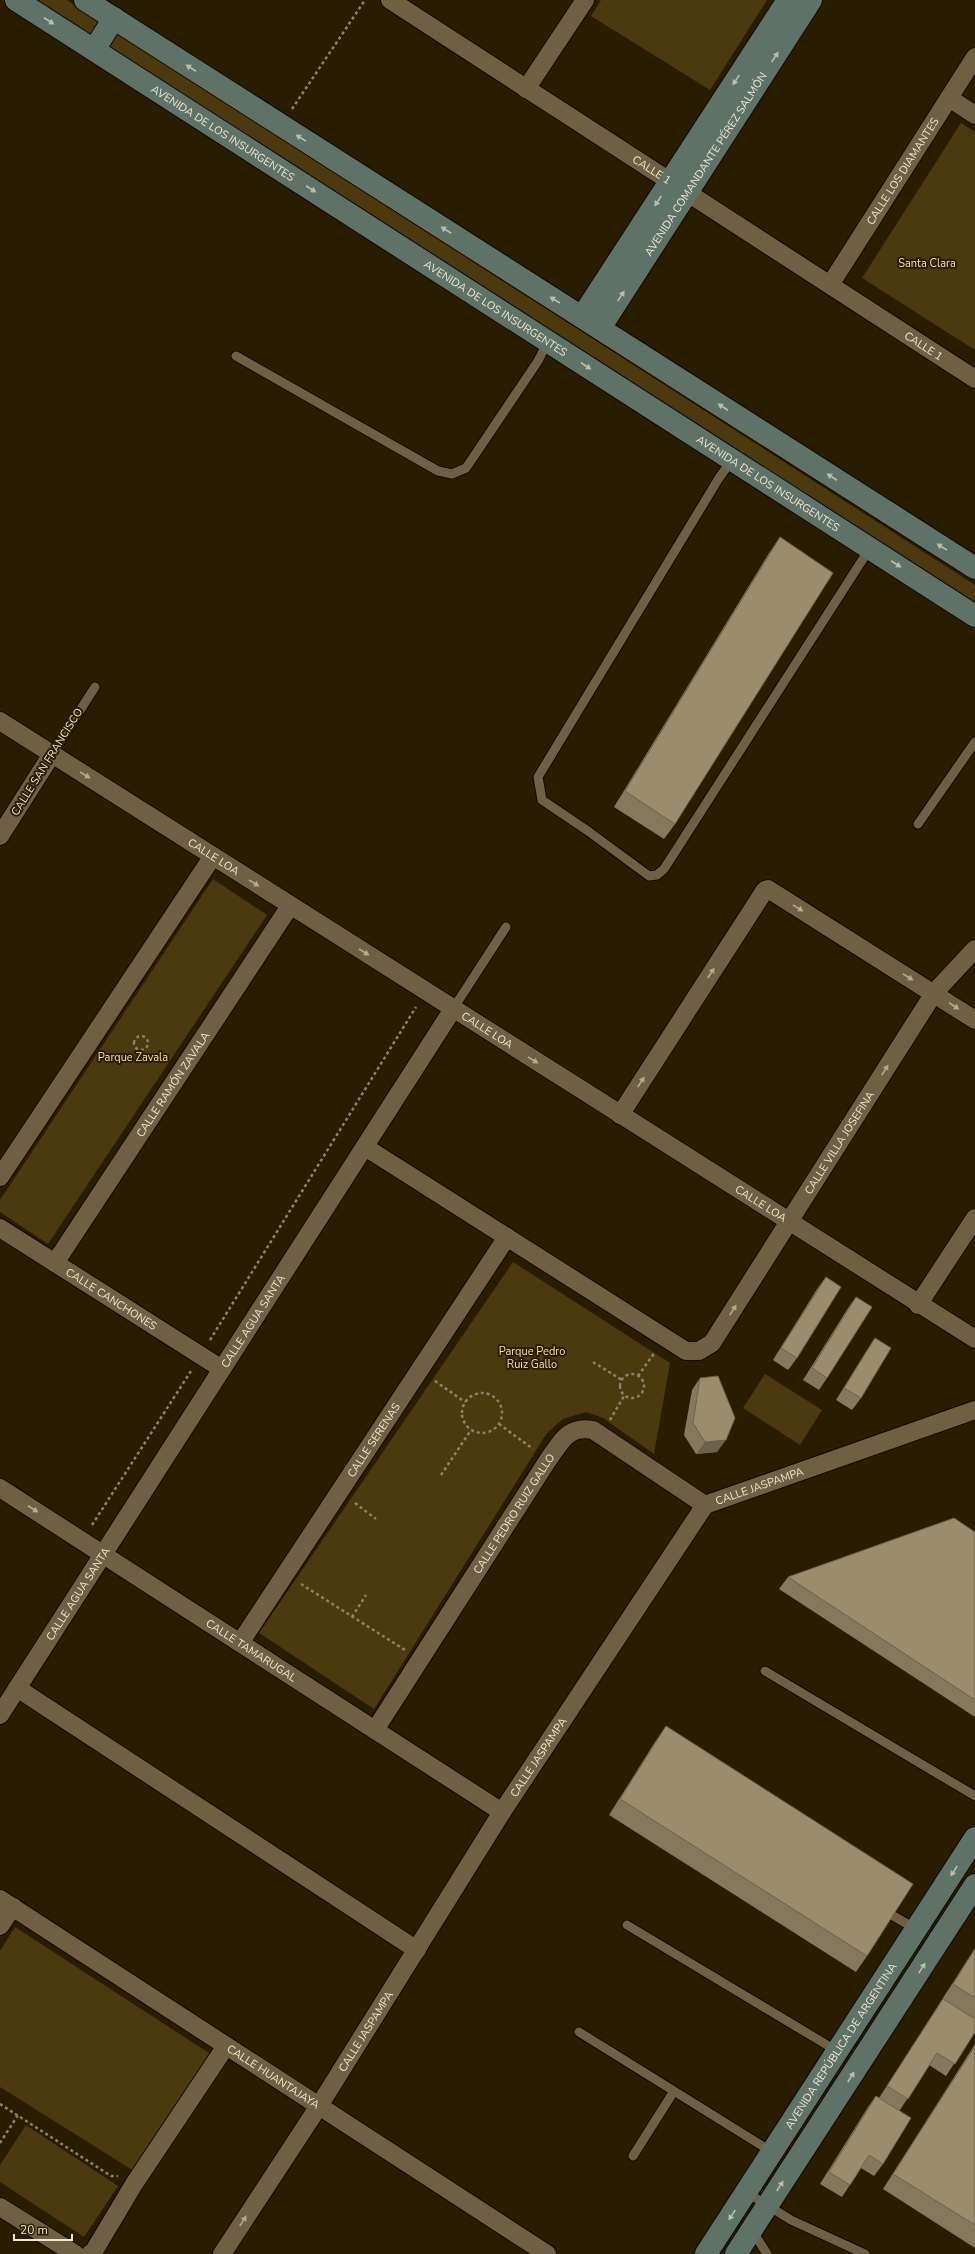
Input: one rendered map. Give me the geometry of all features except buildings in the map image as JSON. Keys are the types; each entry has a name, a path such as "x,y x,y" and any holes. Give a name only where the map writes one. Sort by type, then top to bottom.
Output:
{"main road":[{"name":"AVENIDA DE LOS INSURGENTES","path":"16,0 975,616"},
{"path":"85,0 975,568"},
{"name":"AVENIDA COMANDANTE PÉREZ SALMÓN","path":"679,187 788,0"},
{"name":"AVENIDA COMANDANTE PÉREZ SALMÓN","path":"591,323 679,187 811,0"},
{"path":"94,50 114,18"},
{"name":"AVENIDA REPÚBLICA DE ARGENTINA","path":"706,2254 975,1838"},
{"path":"736,2254 975,1885"}],"street":[{"name":"CALLE 1","path":"390,0 975,379"},
{"path":"526,89 584,0"},
{"name":"CALLE LOS DIAMANTES","path":"830,285 975,57"},
{"path":"949,98 975,115"},
{"name":"CALLE LOA","path":"0,721 975,1340"},
{"name":"CALLE SAN FRANCISCO","path":"0,836 52,754"},
{"path":"0,1177 213,856"},
{"path":"620,1115 764,890 768,889 975,1020"},
{"name":"CALLE RAMÓN ZAVALA","path":"55,1263 290,906"},
{"name":"CALLE VILLA JOSEFINA","path":"664,1338 686,1351 700,1351 712,1343 934,993 975,949"},
{"name":"CALLE AGUA SANTA","path":"0,1715 453,1009"},
{"path":"365,1147 664,1338"},
{"path":"918,1305 975,1218"},
{"name":"CALLE CANCHONES","path":"0,1228 200,1357 222,1369"},
{"name":"CALLE SERENAS","path":"240,1643 507,1237"},
{"name":"CALLE JASPAMPA","path":"222,2254 319,2106 502,1812 705,1505 975,1410"},
{"name":"CALLE PEDRO RUIZ GALLO","path":"375,1730 548,1460 566,1436 575,1430 583,1428 593,1430 705,1505"},
{"name":"CALLE TAMARUGAL","path":"0,1488 502,1812"},
{"path":"17,1688 417,1950"},
{"path":"0,1926 6,1903"},
{"name":"CALLE HUANTAJAYA","path":"6,1903 547,2254"},
{"path":"90,2254 94,2251 134,2184 226,2046"},
{"path":"0,2207 75,2254"}],"lane":[{"path":"236,356 438,471 452,474 466,468 538,361 548,341"},
{"path":"732,460 719,478 538,777 542,800 588,831 649,876 657,875 664,869 870,548"},
{"name":"CALLE SAN FRANCISCO","path":"52,754 95,687"},
{"path":"918,824 975,742"},
{"name":"CALLE AGUA SANTA","path":"453,1009 506,926"},
{"path":"765,1671 975,1796"},
{"path":"878,1907 916,1929"},
{"path":"627,1925 837,2051"},
{"path":"579,2032 772,2152"},
{"path":"633,2156 674,2091"},
{"path":"746,2192 791,2220 865,2254"},
{"path":"752,2230 767,2254"}],"path":[{"path":"281,125 365,0"},
{"path":"82,1541 200,1357 426,992"},
{"path":"145,1037 148,1040 147,1048 143,1051 134,1047 133,1042 136,1038 145,1037"},
{"path":"638,1376 664,1338"},
{"path":"592,1362 622,1380"},
{"path":"420,1370 465,1402"},
{"path":"630,1375 638,1376 643,1382 642,1393 632,1399 624,1396 620,1390 622,1380 630,1375"},
{"path":"476,1394 490,1395 500,1404 502,1417 499,1424 490,1432 484,1434 471,1430 464,1421 463,1408 465,1402 476,1394"},
{"path":"600,1435 624,1396"},
{"path":"499,1424 548,1460"},
{"path":"441,1475 471,1430"},
{"path":"340,1492 376,1519"},
{"path":"285,1574 420,1660"},
{"path":"352,1617 366,1595"},
{"path":"0,2104 111,2176 119,2176 134,2184"},
{"path":"0,2143 18,2115"}],"green space":[{"path":"35,0 67,0 975,585 975,603"},
{"path":"601,0 767,0 710,90 591,16"},
{"name":"Santa Clara","path":"961,123 975,132 975,350 862,278"},
{"name":"Parque Zavala","path":"213,879 267,915 48,1244 0,1212 0,1200"},
{"name":"Parque Pedro Ruiz Gallo","path":"513,1262 670,1363 654,1454 603,1418 586,1412 563,1419 547,1433 374,1709 259,1633"},
{"path":"765,1374 822,1410 800,1445 743,1408"},
{"path":"15,1927 212,2055 134,2171 0,2087 0,1951"},
{"path":"26,2125 118,2186 84,2237 0,2182 0,2165"}]}
